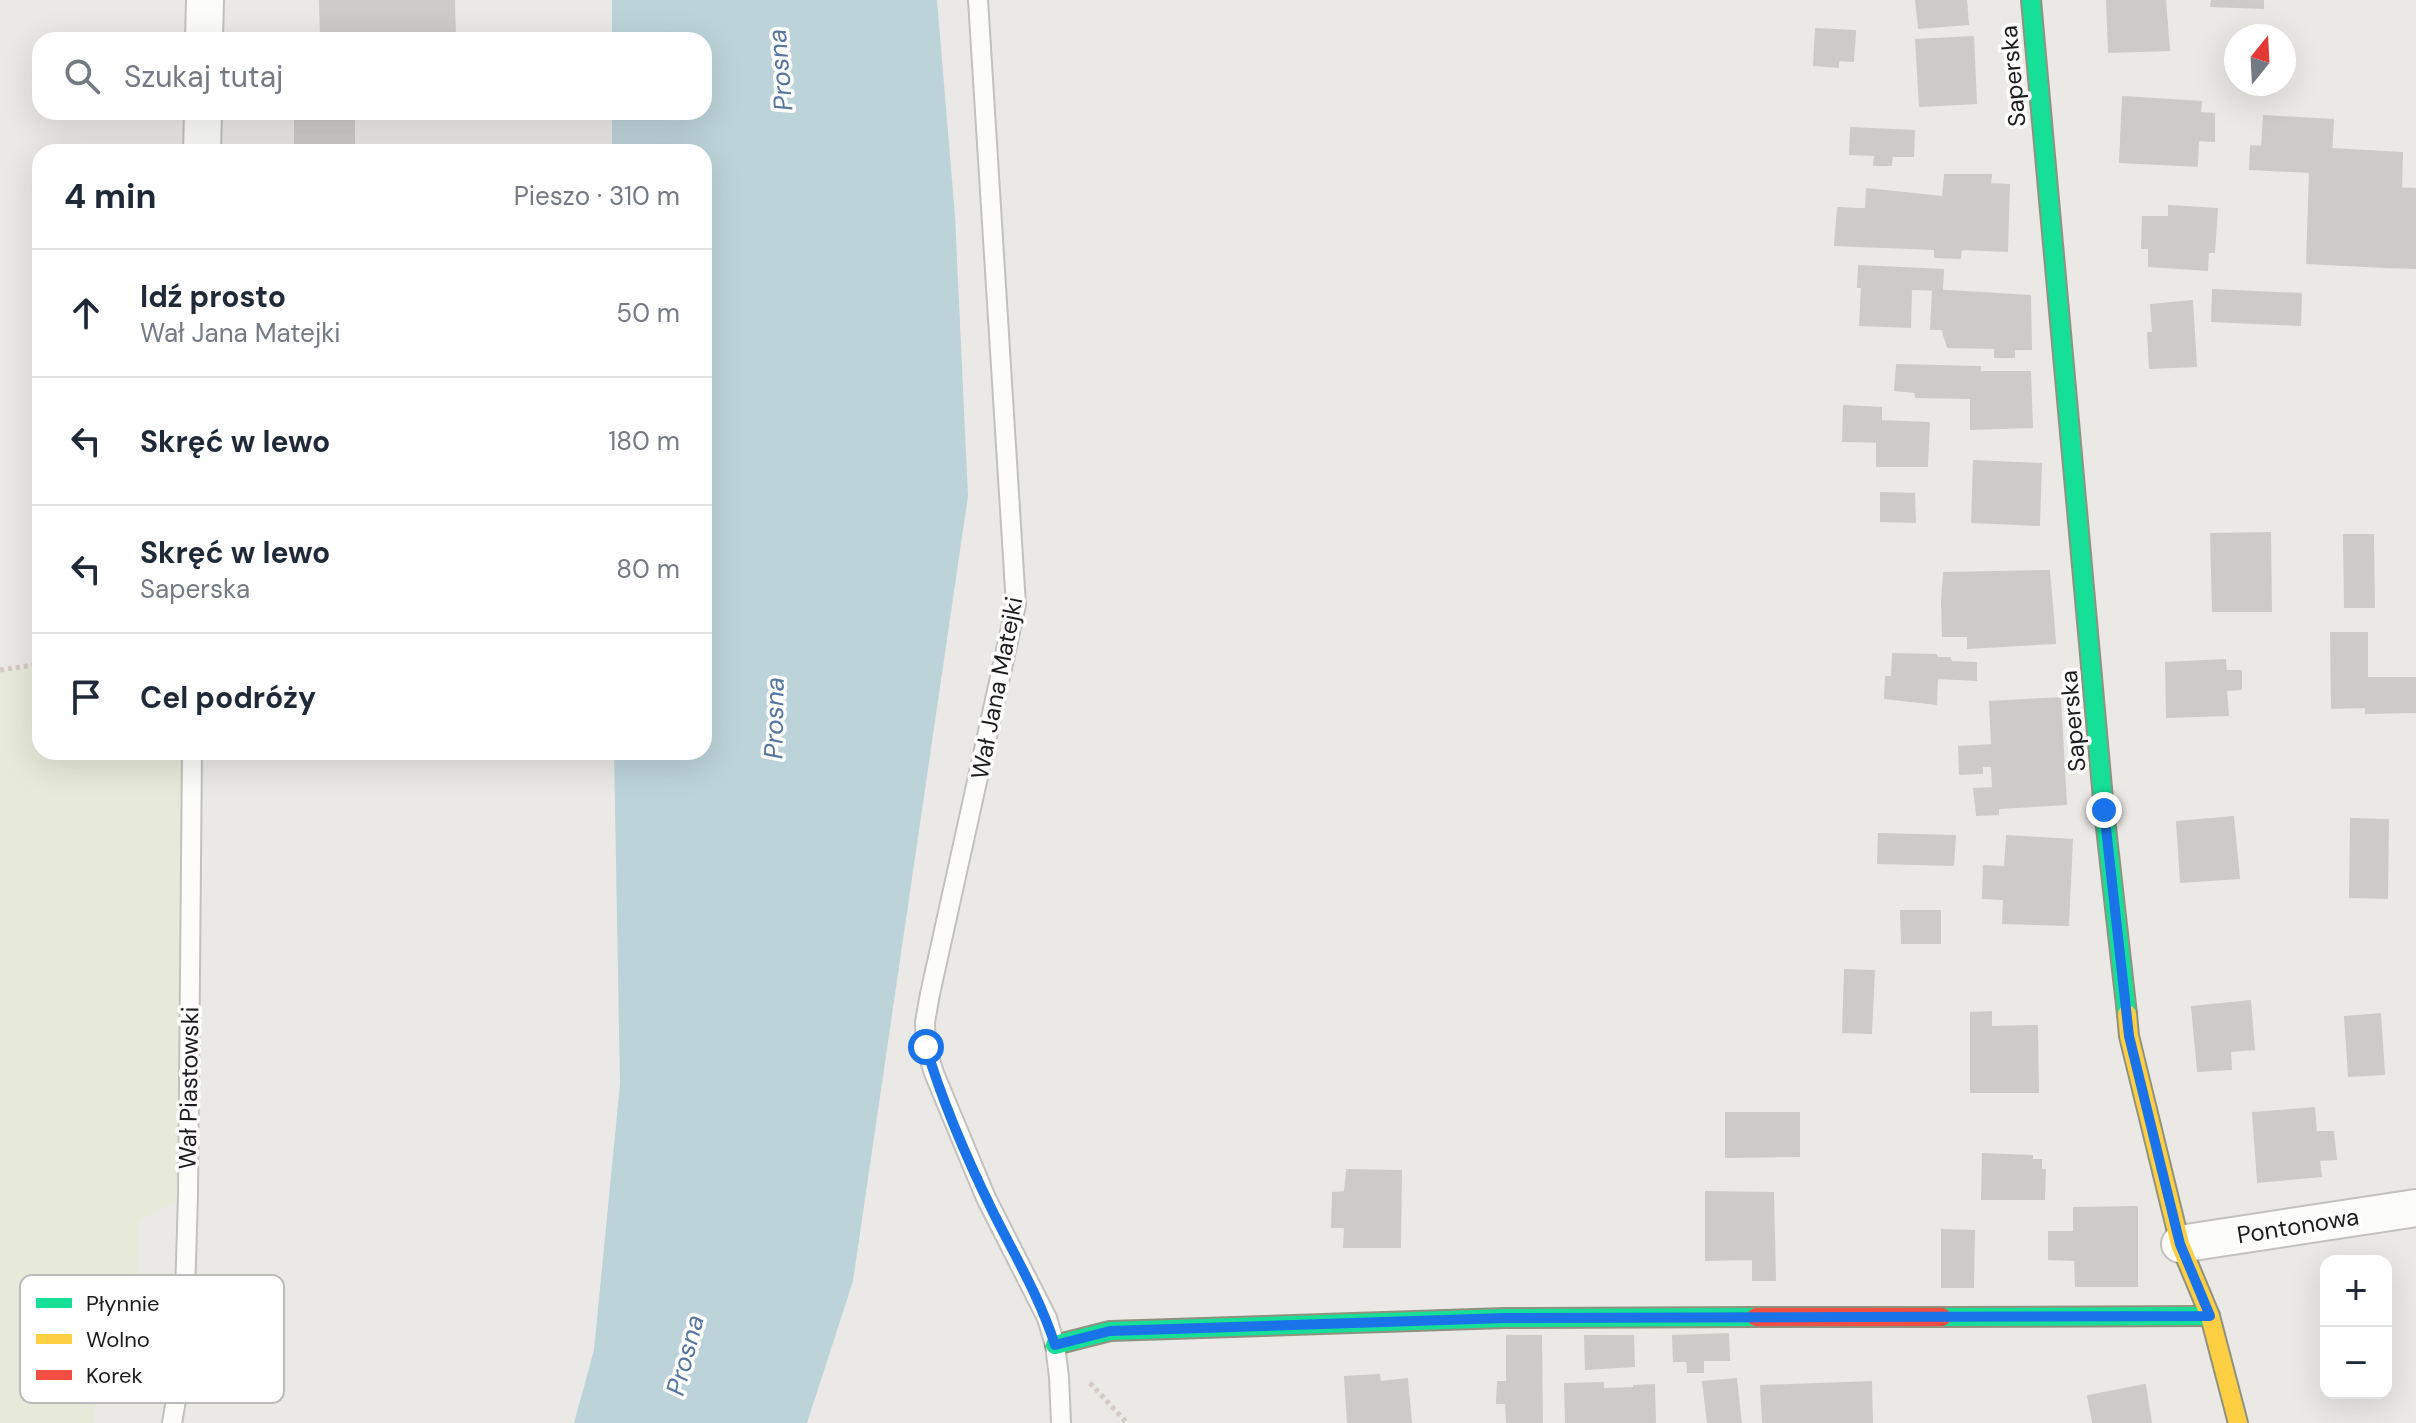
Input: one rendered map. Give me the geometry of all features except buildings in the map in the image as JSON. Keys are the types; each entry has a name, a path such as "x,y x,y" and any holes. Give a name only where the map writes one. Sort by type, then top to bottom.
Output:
{"street":[{"path":"204,32 205,0"},
{"name":"Saperska","path":"2031,0 2104,810 2129,1036 2180,1244 2210,1316 2238,1423"},
{"path":"202,144 203,120"},
{"name":"Pontonowa","path":"2180,1244 2416,1208"},
{"path":"1055,1345 1110,1331 1505,1318 2210,1316"}],"lane":[{"name":"Wał Jana Matejki","path":"978,0 1016,605 930,994 925,1022 926,1047 986,1198 1047,1318 1055,1345 1061,1423"},
{"name":"Wał Piastowski","path":"186,1275 192,760"},
{"name":"Wał Piastowski","path":"172,1423 175,1403"}],"path":[{"path":"0,670 32,665"}],"green space":[{"path":"32,665 32,760 192,760 188,1195 138,1221 137,1275 20,1275 20,1403 101,1403 94,1408 95,1423 0,1423 0,670"}],"water":[{"name":"Prosna","path":"612,0 937,0 955,216 968,496 853,1281 807,1423 574,1423 594,1350 620,1084 614,760 712,760 712,144 612,144 612,120 712,120 712,32 612,32"}],"traffic: fast":[{"path":"2031,0 2104,810 2127,1014"},
{"path":"1942,1317 2210,1316"},
{"path":"1055,1345 1110,1331 1505,1318 1756,1317"}],"traffic: slow":[{"path":"2127,1014 2129,1036 2180,1244 2210,1316 2238,1423"}],"traffic: jam":[{"path":"1756,1317 1942,1317"}],"route":[{"path":"926,1047 986,1198 1047,1318 1055,1345 1110,1331 1505,1318 2210,1316 2180,1244 2129,1036 2104,810"}]}
